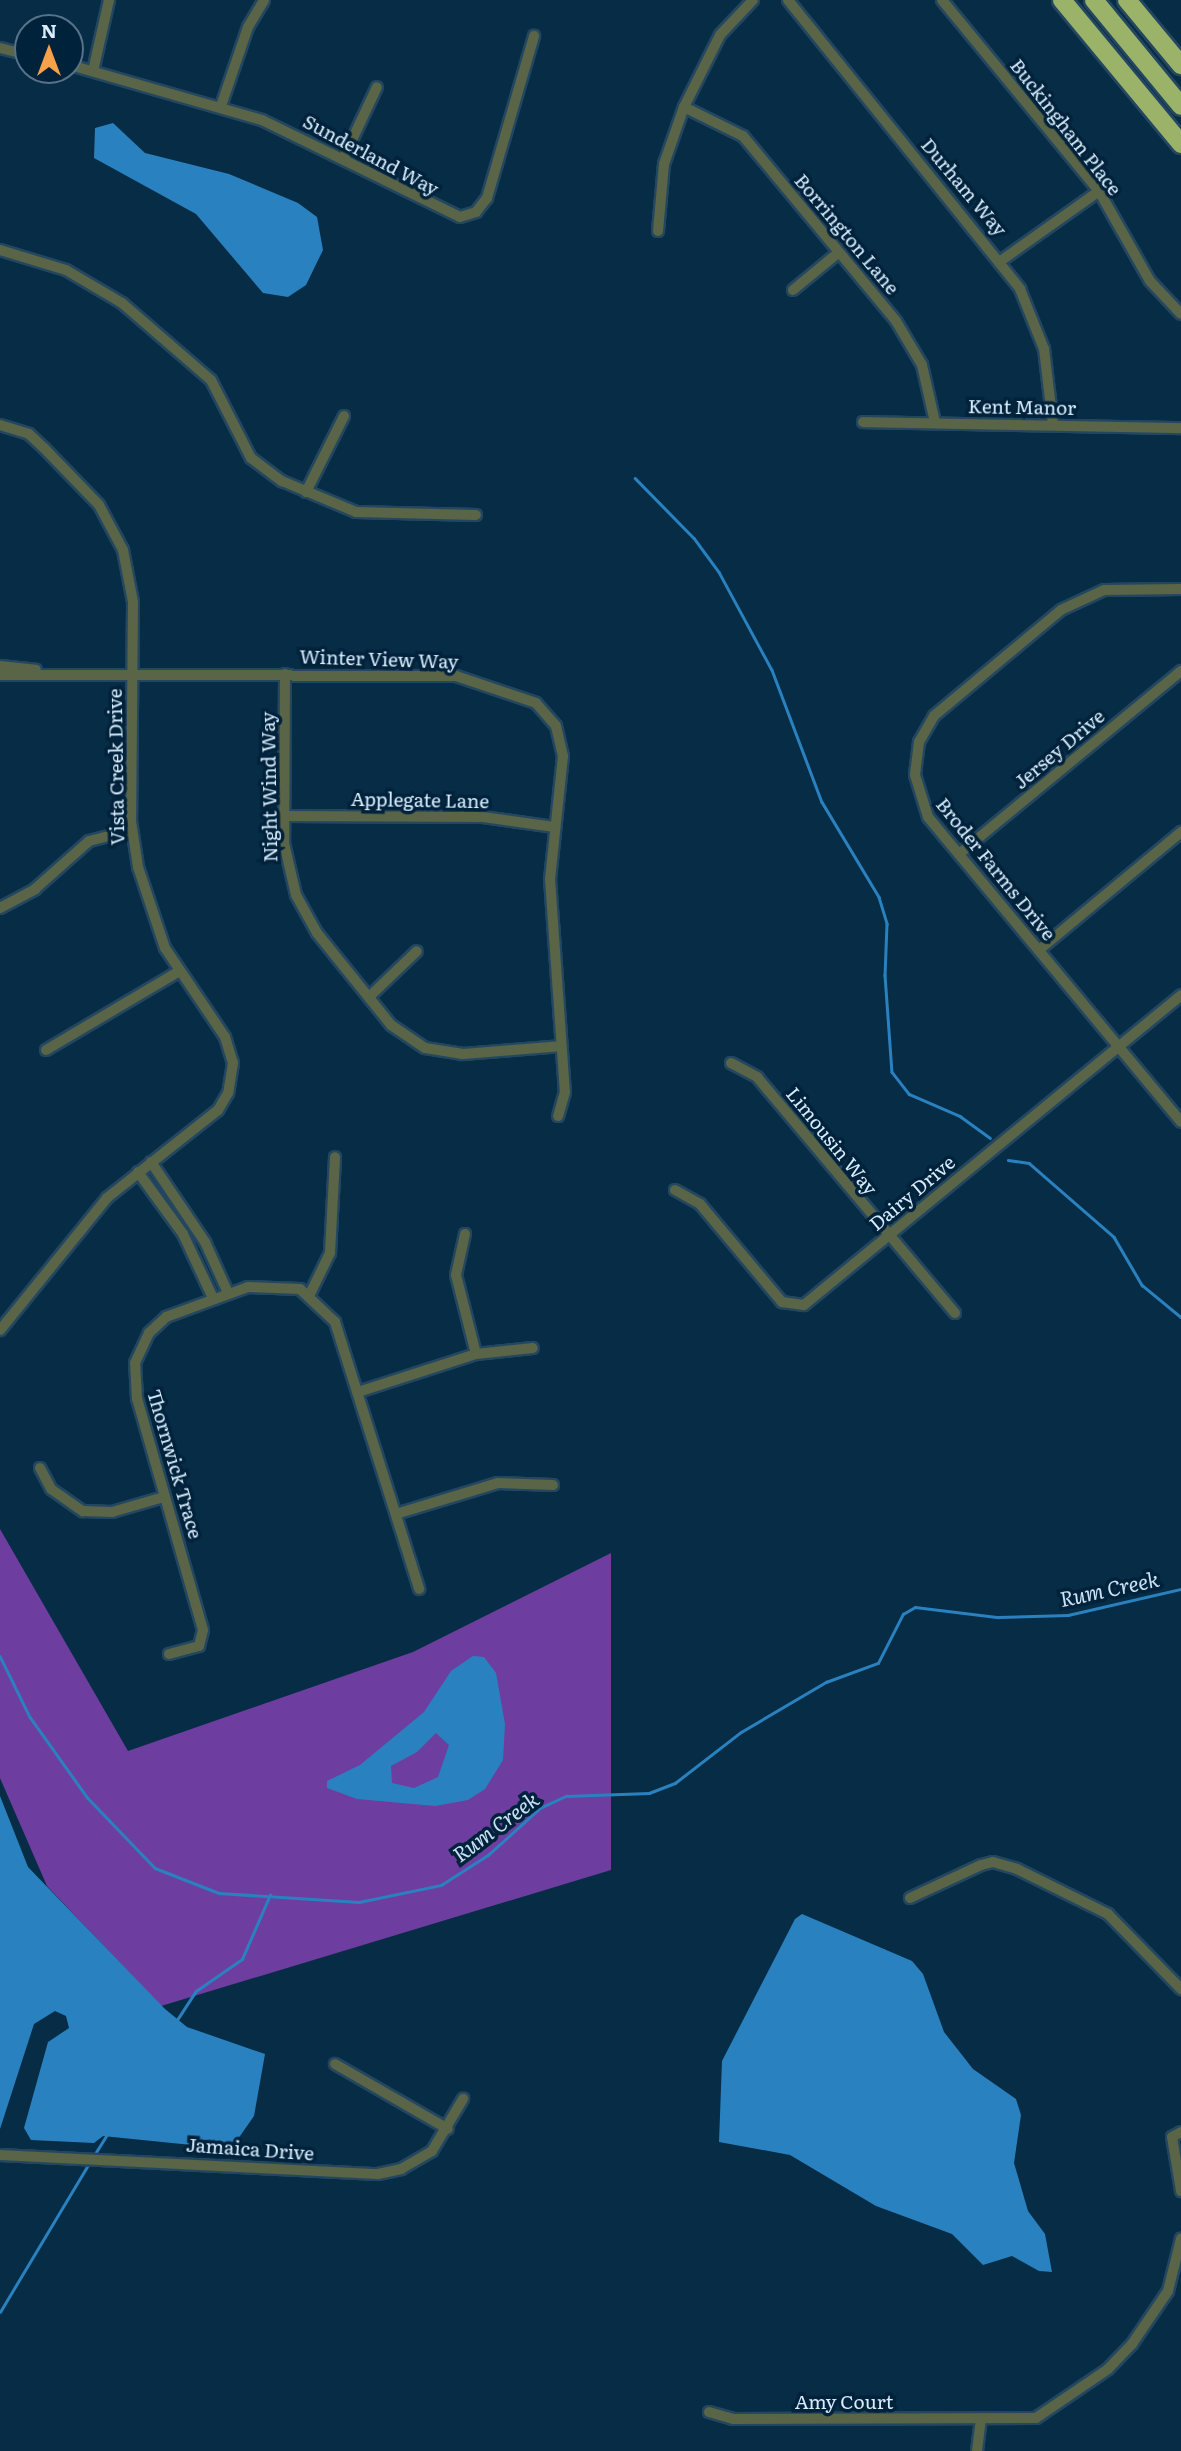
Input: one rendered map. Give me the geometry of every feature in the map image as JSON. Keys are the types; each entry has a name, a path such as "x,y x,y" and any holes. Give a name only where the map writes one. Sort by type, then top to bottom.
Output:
{"highway":[{"path":"1062,0 1181,144"},
{"path":"1094,0 1181,106"},
{"path":"1127,0 1181,65"}],"street":[{"path":"93,71 109,0"},
{"path":"221,106 264,0"},
{"path":"658,231 664,164 684,107 720,35 753,0"},
{"name":"Durham Way","path":"788,0 1002,260 1044,349 1054,425"},
{"name":"Buckingham Place","path":"942,0 1098,191 1150,281 1181,314"},
{"name":"Sunderland Way","path":"84,69 221,106 344,157 448,215 477,212 487,198 534,36"},
{"path":"344,157 377,87"},
{"name":"Borrington Lane","path":"684,107 743,136 838,253 915,351 931,393 935,422"},
{"path":"1002,260 1098,191"},
{"path":"0,250 66,270 122,303 211,380 256,463 306,492 356,512 476,515"},
{"path":"793,290 838,253"},
{"path":"306,492 344,416"},
{"name":"Kent Manor","path":"863,422 1181,428"},
{"name":"Vista Creek Drive","path":"0,425 37,440 89,494 112,526 131,580 132,830 151,911 178,972 229,1044 232,1079 218,1110 138,1172 77,1229 0,1330"},
{"name":"Broder Farms Drive","path":"1181,589 1117,588 1075,601 934,716 919,742 917,791 928,817 1181,1122"},
{"name":"Winter View Way","path":"0,666 44,671"},
{"name":"Winter View Way","path":"0,675 44,671 456,676 536,703 551,718 562,748 550,895 565,1101 558,1116"},
{"name":"Jersey Drive","path":"959,854 1181,671"},
{"name":"Night Wind Way","path":"285,674 287,861 302,909 369,997 400,1032 435,1051 561,1046"},
{"name":"Applegate Lane","path":"285,816 483,817 554,827"},
{"path":"0,908 36,889 89,841 132,830"},
{"path":"1040,950 1181,831"},
{"path":"369,997 417,951"},
{"path":"46,1050 178,972"},
{"name":"Dairy Drive","path":"675,1190 700,1204 789,1305 804,1305 1181,995"},
{"name":"Limousin Way","path":"731,1063 757,1077 955,1313"},
{"path":"335,1157 330,1253 310,1294 338,1327 419,1589"},
{"path":"150,1162 194,1224 228,1293"},
{"path":"138,1172 183,1234 213,1298"},
{"path":"183,1234 194,1224"},
{"path":"465,1234 456,1275 476,1354"},
{"name":"Thornwick Trace","path":"169,1654 199,1646 204,1630 137,1399 135,1363 158,1323 213,1298 276,1284 310,1294"},
{"path":"358,1392 476,1354 533,1348"},
{"path":"40,1468 51,1489 83,1511 112,1512 164,1497"},
{"path":"396,1514 498,1483 553,1485"},
{"path":"910,1898 993,1862 1017,1870 1108,1914 1181,1989"},
{"path":"335,2064 448,2129"},
{"name":"Jamaica Drive","path":"0,2154 378,2174 416,2163 448,2129 463,2099"},
{"path":"1181,2132 1172,2137 1181,2191"},
{"name":"Amy Court","path":"709,2412 733,2420 1036,2418 1108,2369 1132,2344 1168,2291 1181,2239"},
{"path":"977,2451 981,2418"}],"shaded area":[{"path":"0,1529 128,1751 413,1652 611,1553 611,1870 161,2006 47,1886 0,1778"}],"water":[{"path":"113,123 145,153 229,174 298,203 317,217 323,250 306,285 288,297 263,293 196,214 94,158 95,128"},
{"path":"473,1656 484,1657 496,1673 505,1724 503,1760 485,1789 468,1800 435,1806 357,1799 327,1788 327,1781 360,1765 424,1712 451,1671","holes":["436,1733 449,1745 438,1777 414,1788 392,1783 391,1766 417,1752"]},
{"path":"0,1796 28,1867 165,2009 187,2027 265,2054 254,2116 231,2149 103,2136 94,2143 31,2140 24,2128 48,2042 69,2028 66,2016 55,2011 34,2024 0,2129"},
{"path":"802,1914 912,1961 923,1974 944,2032 973,2069 1016,2099 1021,2115 1014,2163 1028,2211 1045,2234 1052,2272 1039,2271 1012,2256 983,2265 952,2234 876,2206 790,2155 719,2142 722,2061 795,1919"}],"waterway":[{"path":"635,478 694,538 719,572 772,670 822,802 879,897 887,924 885,975 892,1072 909,1094 960,1116 990,1138"},
{"path":"1008,1160 1029,1163 1114,1237 1142,1285 1181,1317"},
{"name":"Rum Creek","path":"0,1656 30,1717 87,1797 155,1868 219,1893 359,1902 441,1885 488,1855 540,1808 566,1796 649,1793 675,1783 741,1732 826,1682 878,1663 903,1614 915,1607 998,1617 1068,1615 1181,1589"},
{"path":"177,2020 196,1991 242,1959 270,1895"},
{"path":"93,2157 106,2136"},
{"path":"0,2312 89,2163"}]}
